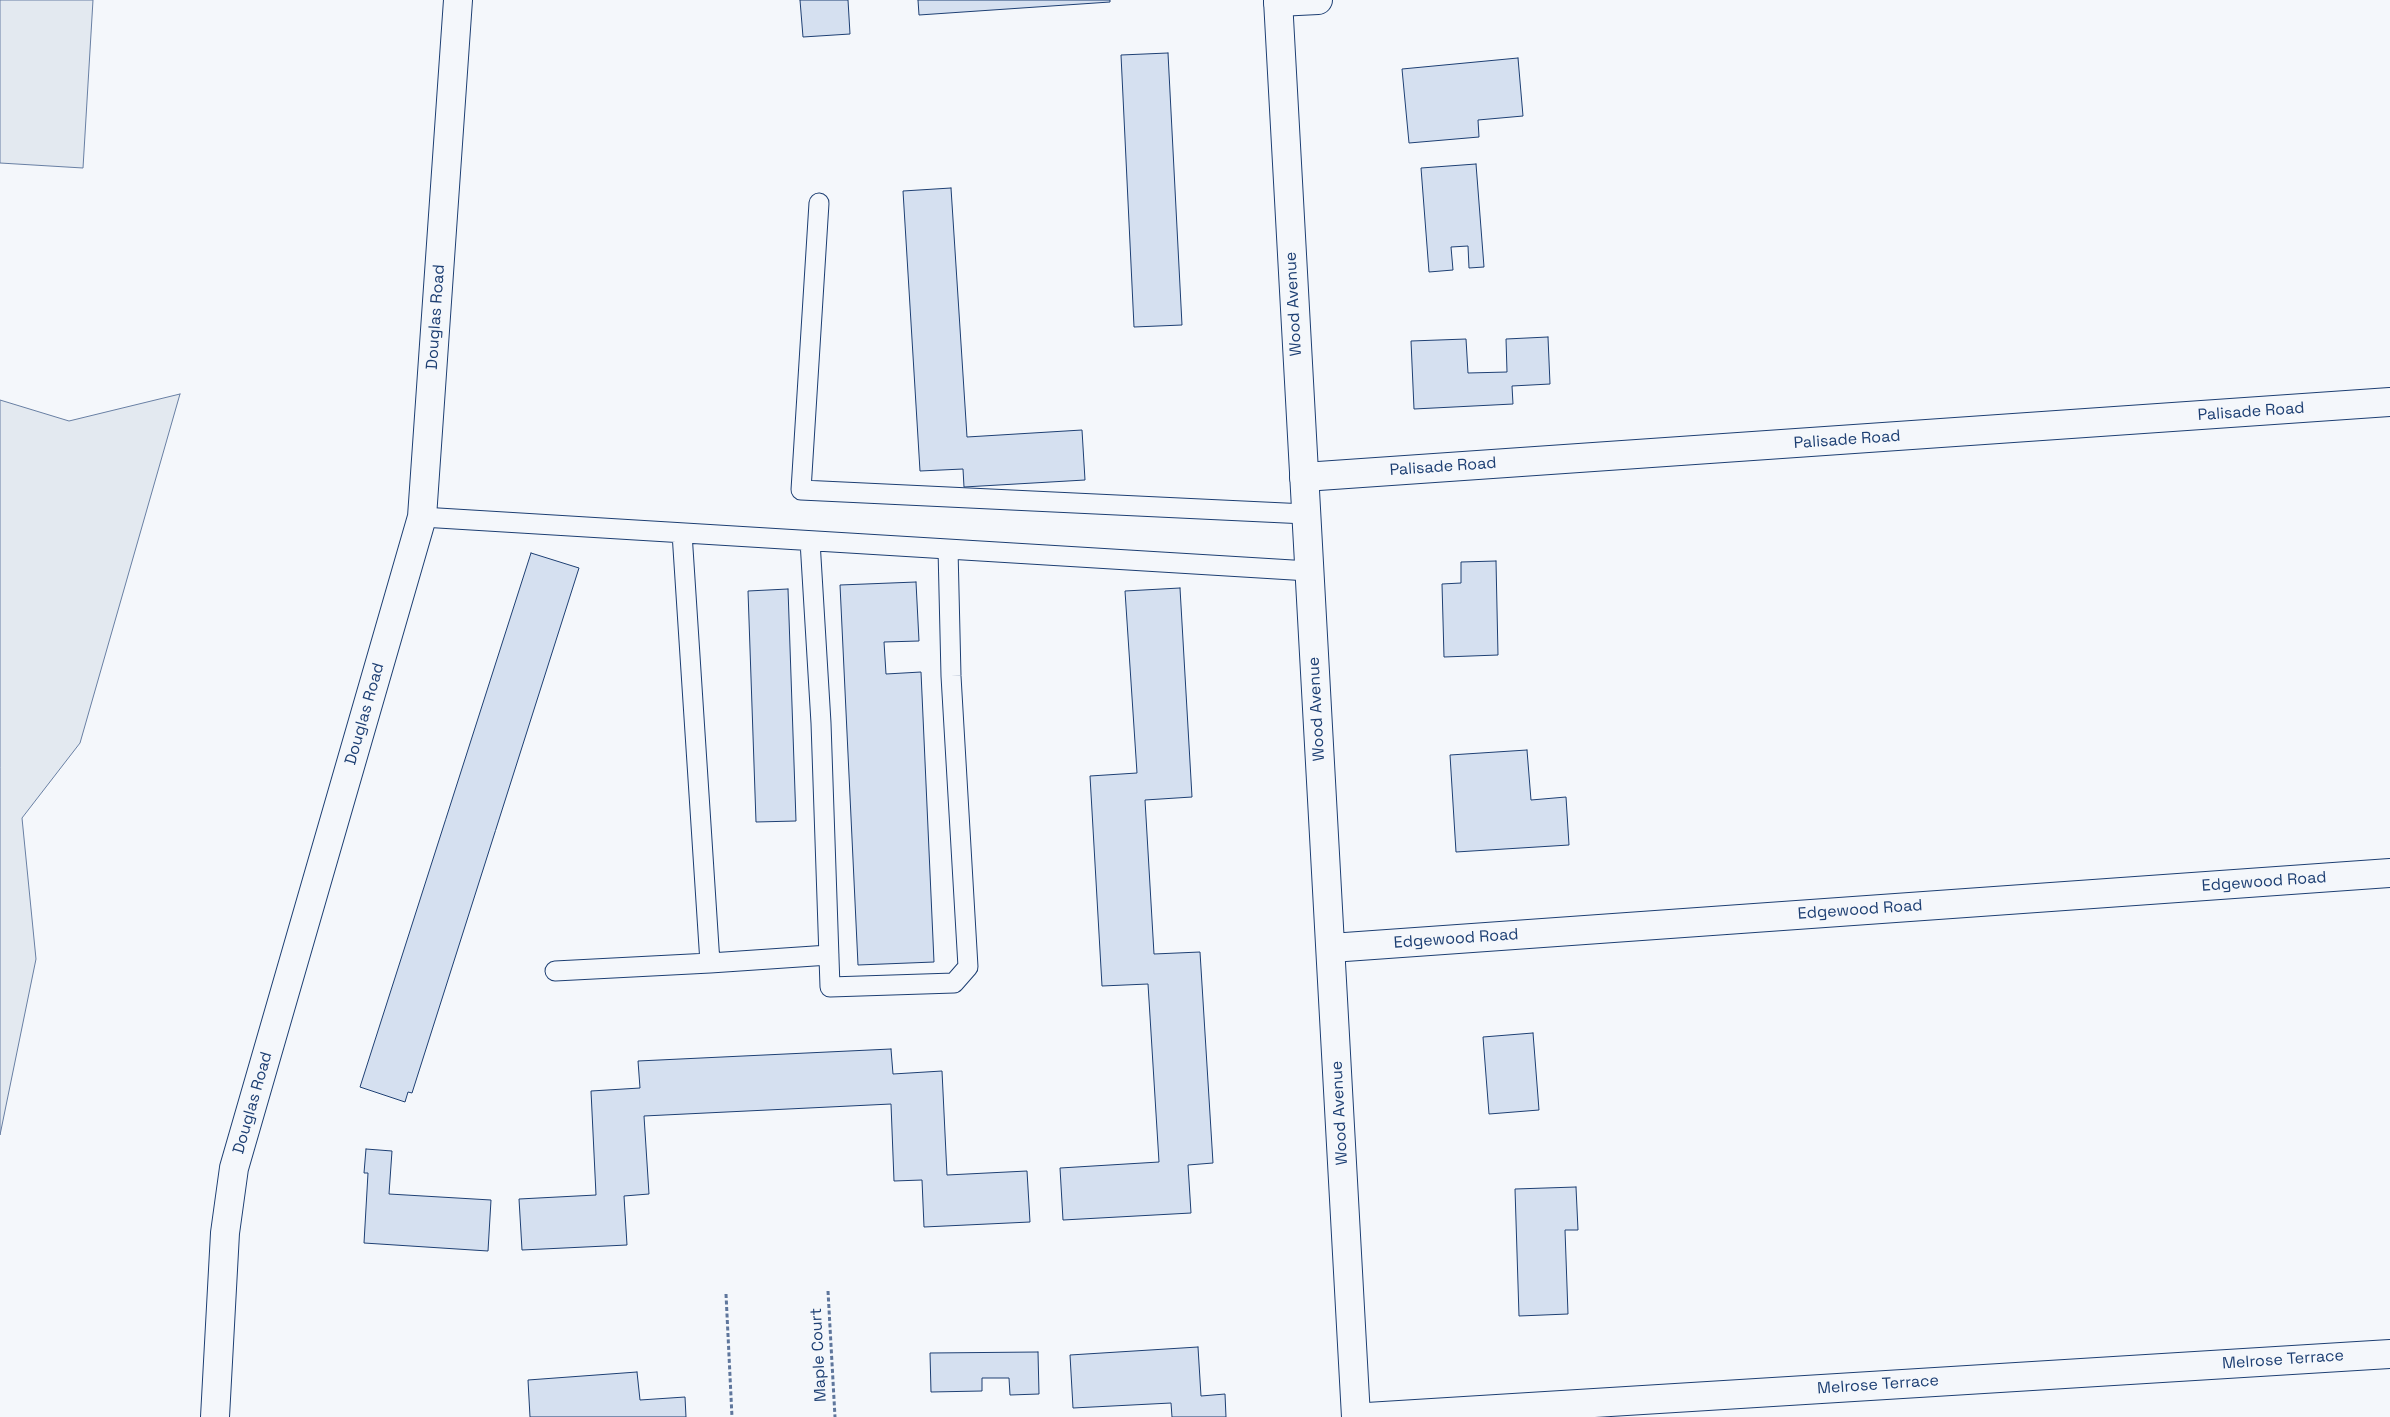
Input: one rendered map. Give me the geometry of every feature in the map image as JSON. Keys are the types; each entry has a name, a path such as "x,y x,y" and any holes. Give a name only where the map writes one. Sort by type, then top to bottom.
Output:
{"street":[{"name":"Douglas Road","path":"216,1417 225,1233 234,1168 422,517 458,0"},
{"path":"1278,1 1318,0"},
{"name":"Wood Avenue","path":"1278,1 1356,1417"},
{"name":"Palisade Road","path":"1304,477 2390,402"},
{"name":"Edgewood Road","path":"1331,948 2390,873"},
{"name":"Melrose Terrace","path":"1367,1417 2390,1354"}],"lane":[{"path":"819,203 801,490 1306,514"},
{"path":"422,517 1309,571"},
{"path":"682,533 710,963"},
{"path":"810,541 822,723 830,988 954,982 968,967 951,676 948,549"},
{"path":"555,971 829,955"}],"path":[{"name":"Maple Court","path":"828,1291 835,1417"},
{"path":"726,1294 732,1417"}],"shaded area":[{"path":"0,0 93,0 83,168 0,163"},
{"path":"180,394 80,743 22,818 36,959 0,1135 0,400 69,421"}],"building":[{"path":"800,0 848,0 850,34 803,37"},
{"path":"918,0 1110,0 1110,2 919,15"},
{"path":"1168,53 1182,325 1134,327 1121,55"},
{"path":"1518,58 1523,116 1478,120 1479,137 1409,143 1402,69"},
{"path":"1476,164 1484,267 1469,268 1468,246 1451,247 1453,270 1429,272 1421,168"},
{"path":"951,188 967,437 1082,430 1085,480 964,487 963,469 920,471 903,191"},
{"path":"1548,337 1550,384 1512,386 1513,404 1414,409 1411,341 1466,339 1468,373 1507,372 1506,339"},
{"path":"531,553 579,568 412,1093 408,1092 405,1102 360,1087"},
{"path":"1496,561 1498,655 1444,657 1442,584 1461,583 1461,562"},
{"path":"916,582 919,641 884,642 886,674 921,672 934,962 858,965 840,585"},
{"path":"1180,588 1192,797 1145,800 1154,954 1200,952 1213,1163 1188,1165 1191,1213 1063,1220 1060,1168 1159,1162 1148,984 1102,986 1090,776 1137,773 1125,591"},
{"path":"788,589 796,821 756,822 748,591"},
{"path":"1527,750 1531,800 1566,797 1569,845 1456,852 1450,755"},
{"path":"1533,1033 1539,1110 1489,1114 1483,1037"},
{"path":"891,1049 893,1074 942,1071 947,1175 1027,1171 1030,1222 924,1227 922,1180 894,1181 891,1104 644,1116 649,1194 624,1196 627,1245 522,1250 519,1199 596,1195 591,1091 640,1088 638,1061"},
{"path":"366,1149 392,1151 389,1194 491,1200 488,1251 364,1243 368,1173 364,1173"},
{"path":"1576,1187 1578,1230 1565,1230 1568,1314 1519,1316 1515,1189"},
{"path":"1198,1347 1201,1396 1225,1394 1226,1417 1172,1417 1171,1403 1073,1408 1070,1355"},
{"path":"1038,1352 1039,1394 1010,1395 1009,1378 982,1378 982,1391 931,1392 930,1353"},
{"path":"637,1372 640,1400 685,1397 686,1417 530,1417 528,1380"}]}
